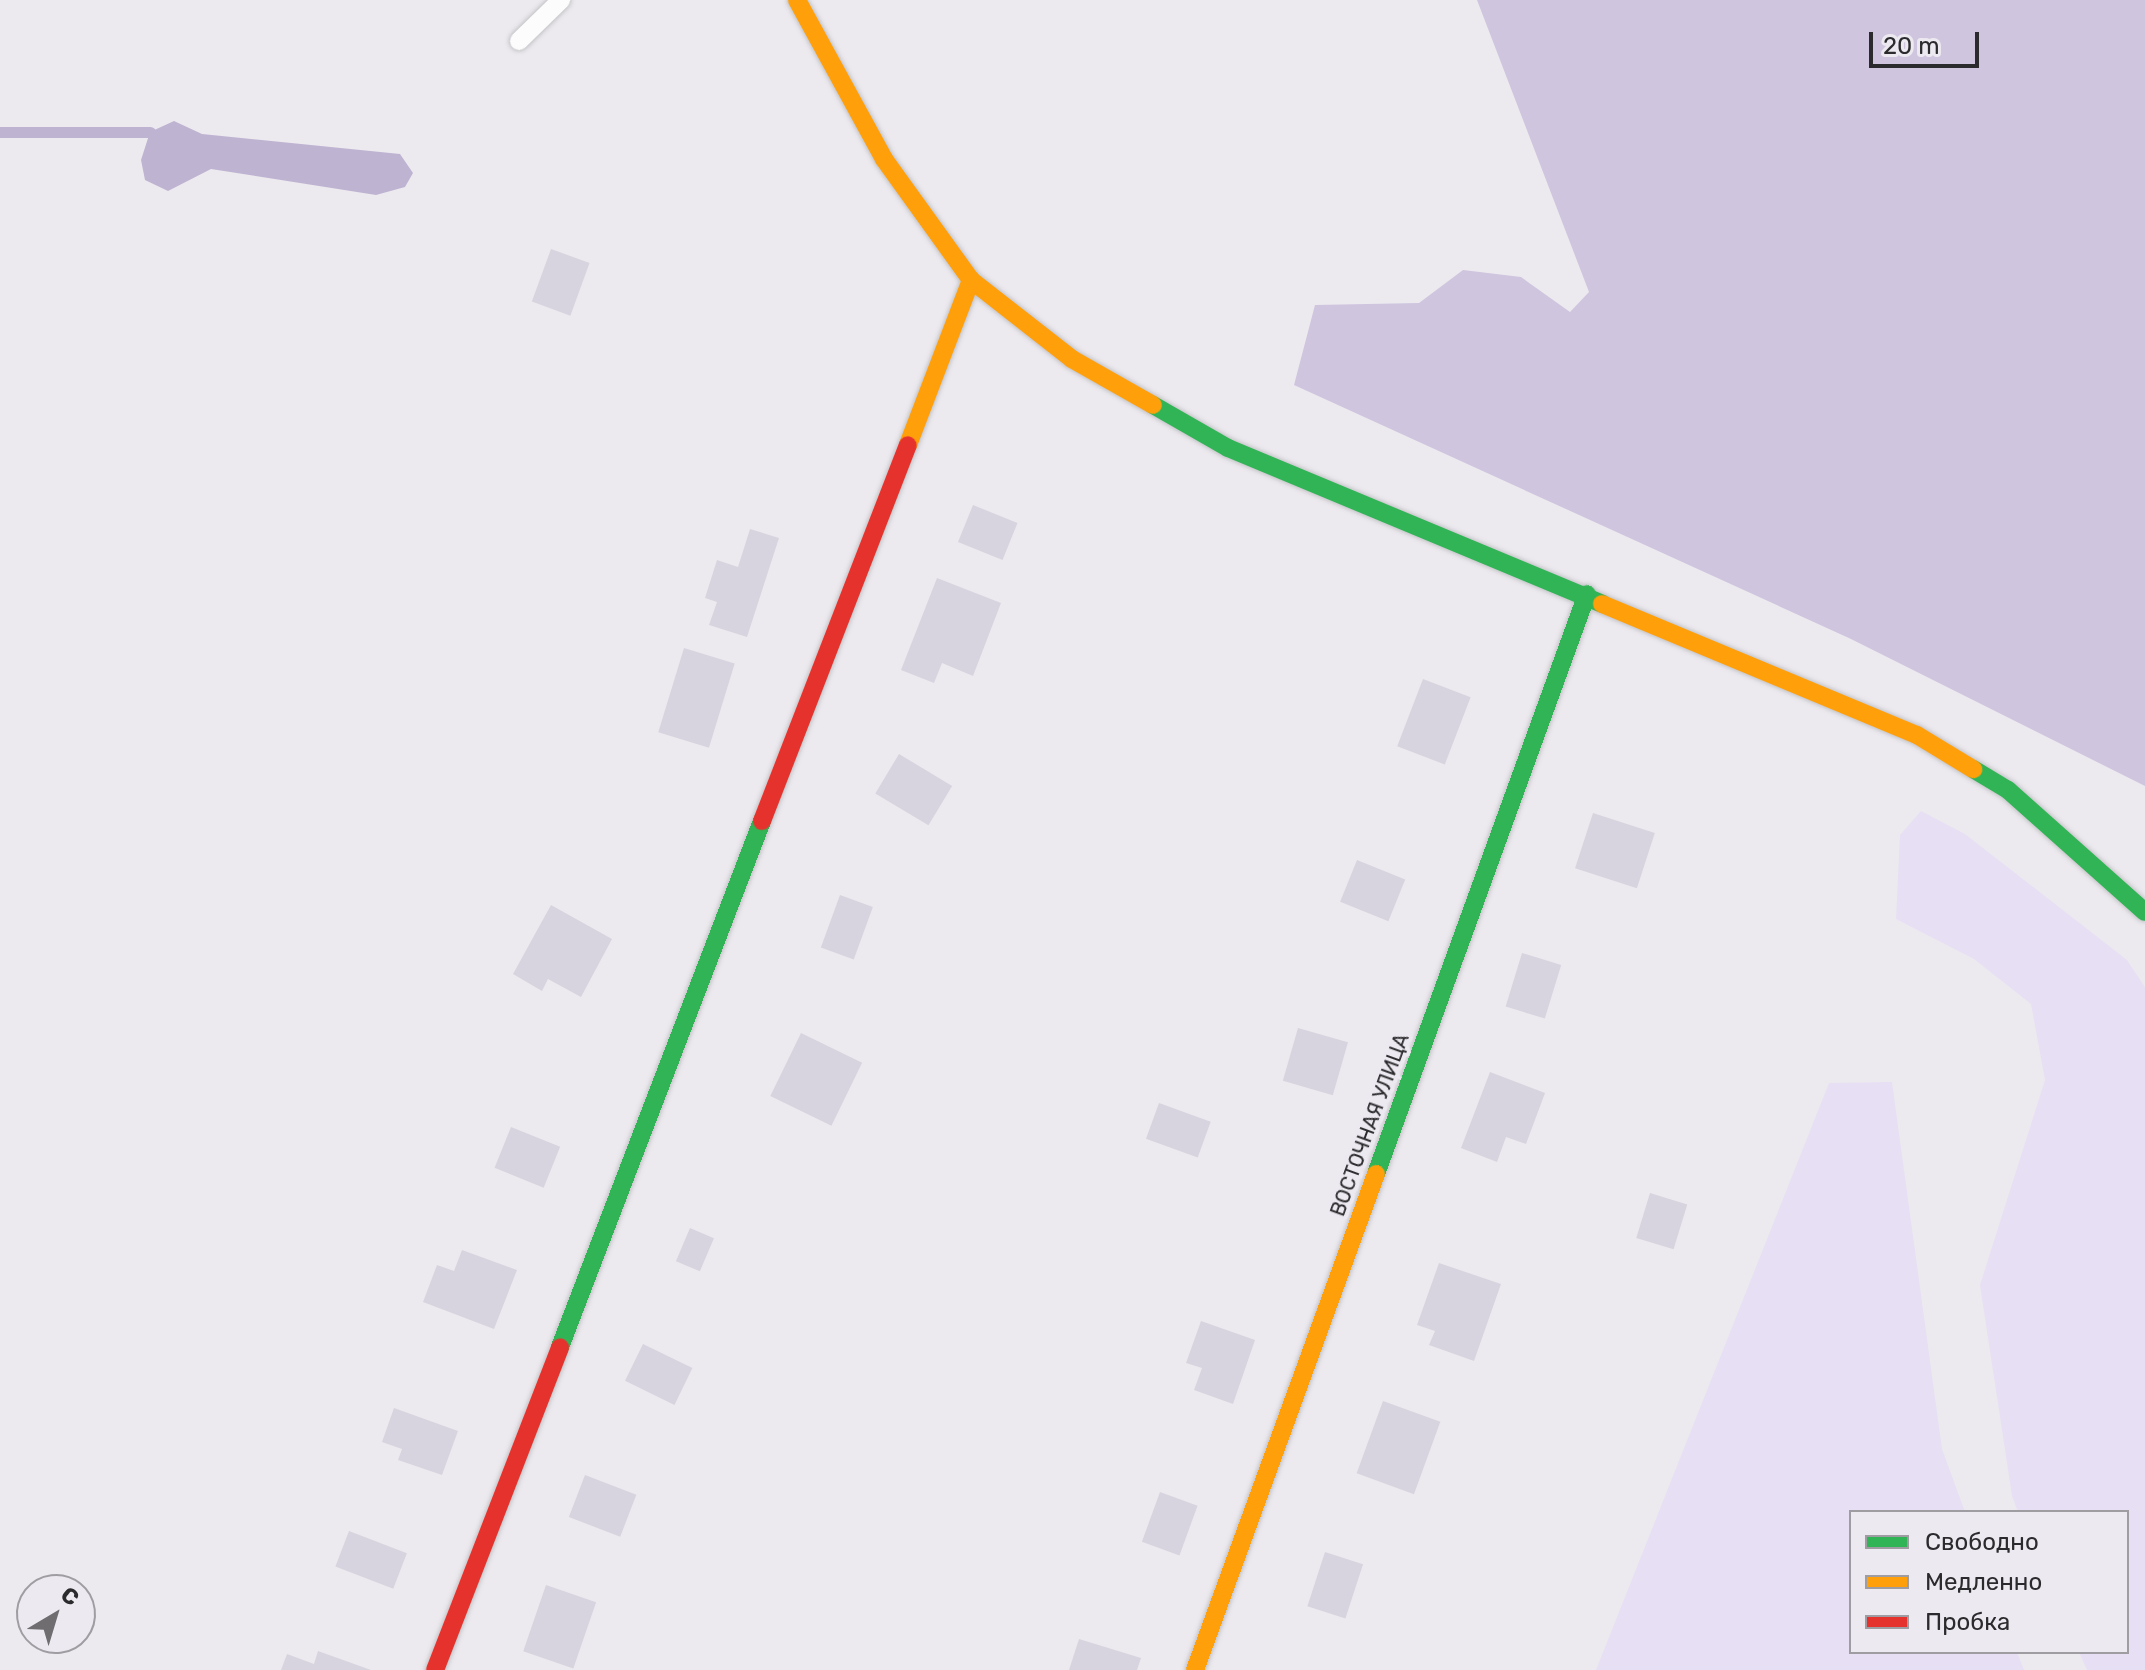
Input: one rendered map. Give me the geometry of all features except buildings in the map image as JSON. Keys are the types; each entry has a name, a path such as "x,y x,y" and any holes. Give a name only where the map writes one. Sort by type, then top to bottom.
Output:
{"street":[{"path":"797,0 884,159 971,280 1072,359 1228,448 1587,594 1917,735 2029,806 2145,912"},
{"path":"435,1670 971,280"},
{"name":"ВОСТОЧНАЯ УЛИЦА","path":"1195,1670 1587,594"}],"lane":[{"path":"519,41 561,0"}],"shaded area":[{"path":"1477,0 2145,0 2145,786 1851,639 1294,385 1315,305 1419,303 1463,270 1521,277 1570,312 1589,292"},
{"path":"174,121 202,134 400,154 413,173 405,187 376,195 211,169 168,191 145,180 141,160 150,132"},
{"path":"1921,811 1965,834 2127,960 2145,987 2145,1670 2087,1670 2080,1654 2129,1654 2129,1510 2017,1510 2012,1496 1980,1285 2045,1080 2031,1004 1974,959 1896,919 1900,835"},
{"path":"1892,1082 1942,1449 1964,1510 1849,1510 1849,1654 2018,1654 2024,1670 1596,1670 1829,1083"}],"waterway":[{"path":"0,132 150,132"}],"traffic: fast":[{"path":"1153,405 1228,448 1602,604"},
{"path":"1376,1174 1587,594"},
{"path":"1973,769 2008,790 2145,912"},
{"path":"560,1347 762,821"}],"traffic: slow":[{"path":"797,0 884,159 971,280 1072,359 1153,405"},
{"path":"908,445 971,280"},
{"path":"1602,604 1917,735 1973,769"},
{"path":"1195,1670 1376,1174"}],"traffic: jam":[{"path":"762,821 908,445"},
{"path":"435,1670 560,1347"}]}
